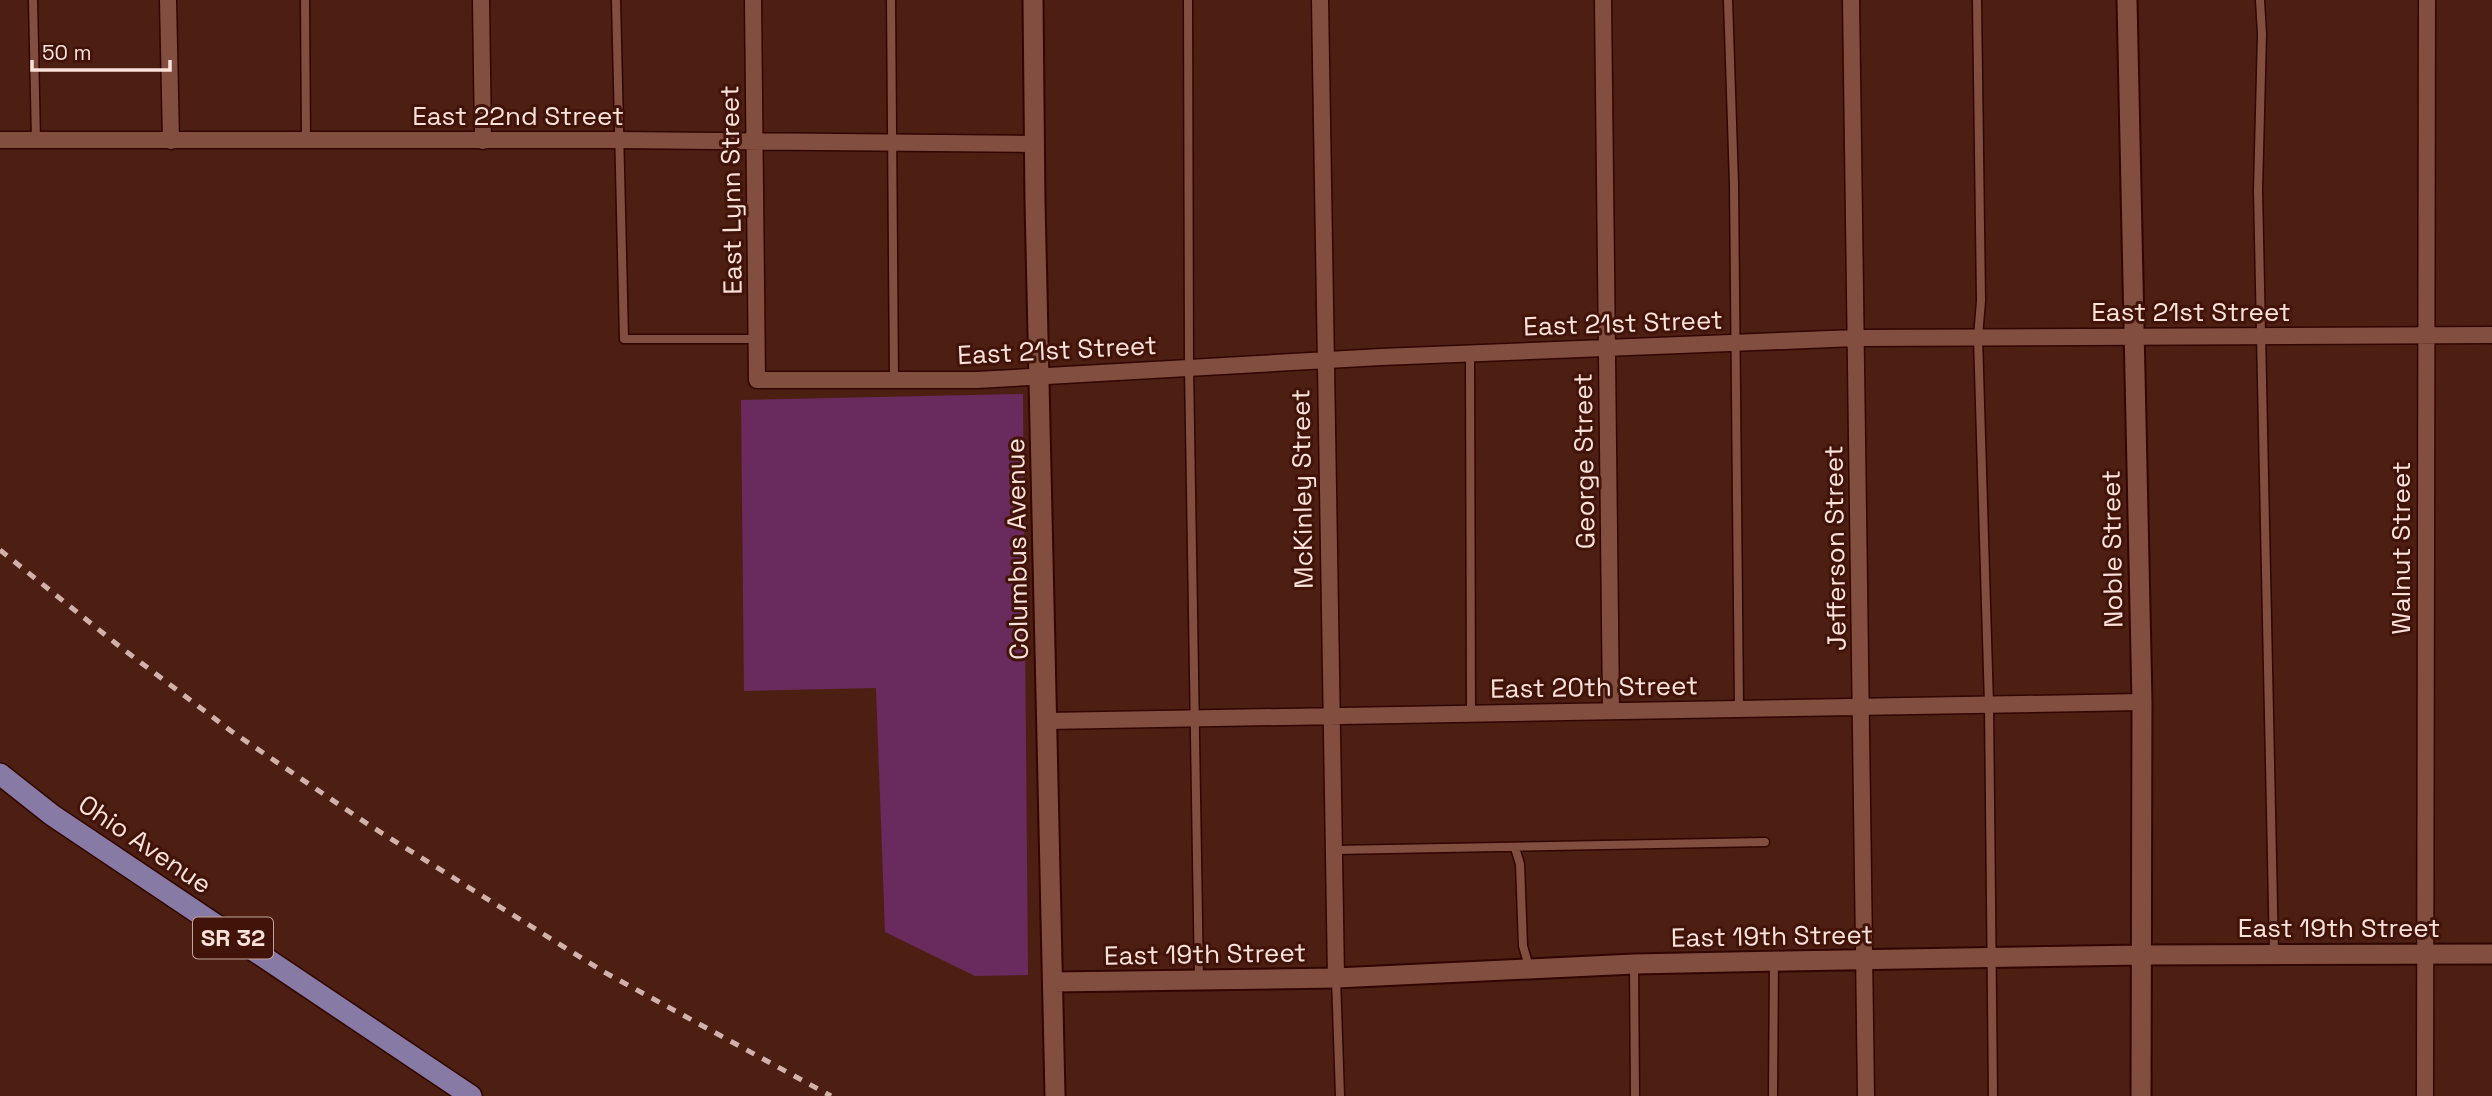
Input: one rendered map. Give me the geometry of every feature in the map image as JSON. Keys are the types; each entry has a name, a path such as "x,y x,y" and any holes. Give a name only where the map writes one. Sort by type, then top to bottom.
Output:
{"main road":[{"name":"Ohio Avenue","path":"0,774 75,831 471,1096"}],"street":[{"path":"168,0 171,141"},
{"path":"481,0 483,141"},
{"name":"East Lynn Street","path":"753,0 757,380"},
{"name":"Columbus Avenue","path":"1033,0 1055,1096"},
{"name":"McKinley Street","path":"1320,0 1336,978"},
{"name":"George Street","path":"1603,0 1611,711"},
{"name":"Jefferson Street","path":"1851,0 1866,1096"},
{"name":"Noble Street","path":"2127,0 2142,702 2141,1096"},
{"name":"Walnut Street","path":"2425,1096 2427,0"},
{"name":"East 22nd Street","path":"0,140 1035,144"},
{"name":"East 21st Street","path":"757,380 976,380 1189,367 1856,338 2492,335"},
{"name":"East 20th Street","path":"1047,721 2142,702"},
{"name":"East 19th Street","path":"1053,982 1336,978 1634,964 1774,961 2143,955 2492,954"}],"lane":[{"path":"33,0 36,141"},
{"path":"304,0 306,141"},
{"path":"616,0 624,339 757,339"},
{"path":"891,0 894,380"},
{"path":"1188,0 1189,367 1199,981"},
{"path":"1728,0 1734,184 1739,709"},
{"path":"1977,0 1981,301 1978,337 1989,705 1993,1096"},
{"path":"2260,0 2262,34 2258,190 2274,954"},
{"path":"1470,354 1471,713"},
{"path":"1334,850 1765,842"},
{"path":"1516,848 1520,864 1524,946 1530,970"},
{"path":"1773,1096 1774,961"},
{"path":"1634,964 1636,1096"},
{"path":"1336,978 1340,1096"}],"shaded area":[{"path":"1023,394 1028,975 975,976 885,932 876,688 744,691 741,400"}],"railway":[{"path":"0,550 119,646 231,731 369,825 604,972 831,1096"}]}
